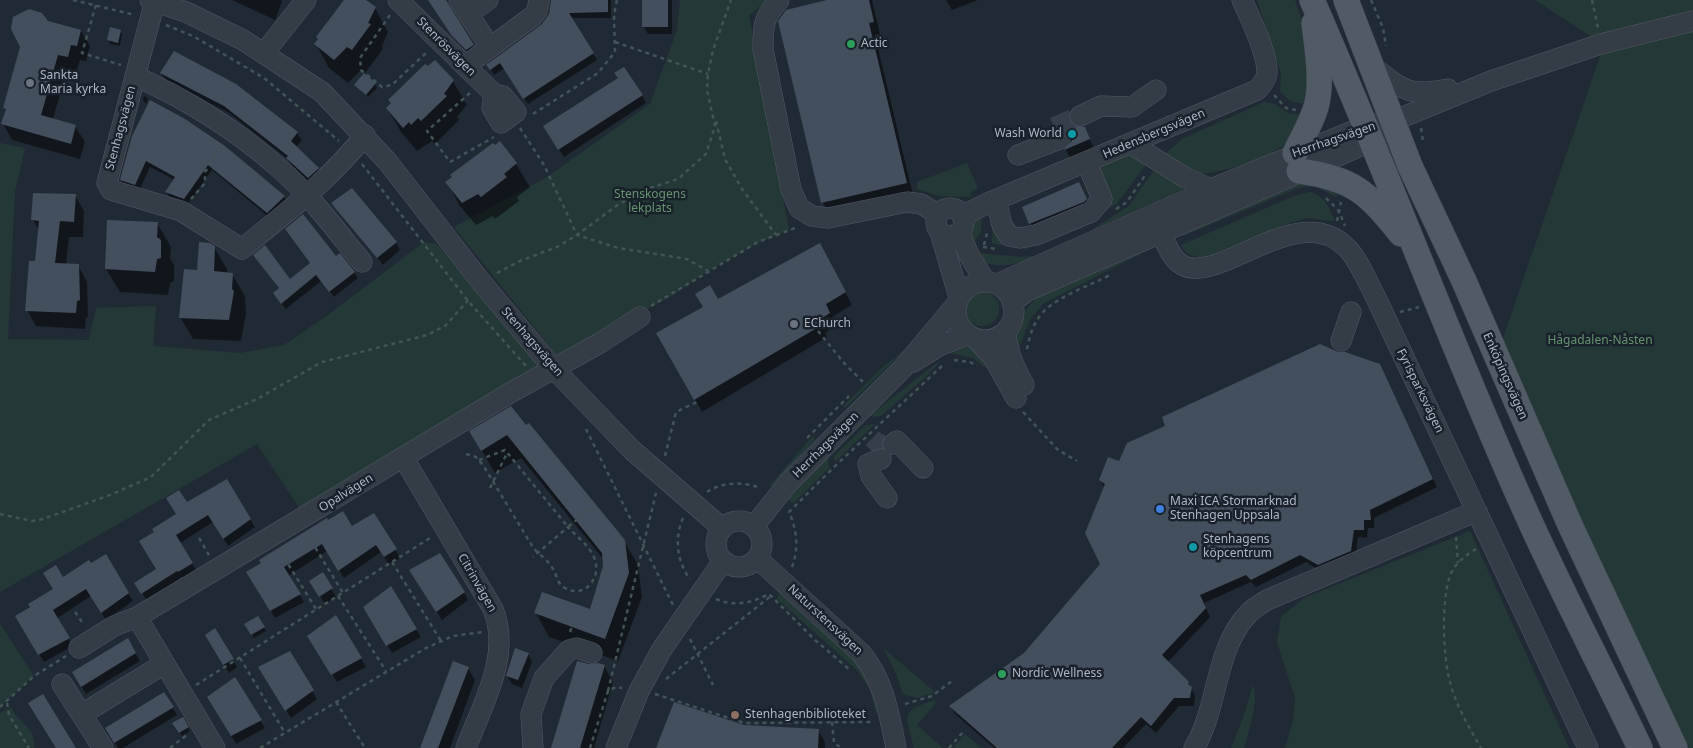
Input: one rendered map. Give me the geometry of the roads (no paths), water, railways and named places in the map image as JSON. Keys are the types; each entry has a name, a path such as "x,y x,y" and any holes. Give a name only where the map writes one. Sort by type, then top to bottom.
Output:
{"main road":[{"path":"1312,0 1524,509 1640,748"},
{"path":"1312,0 1318,66 1317,105 1297,162 1364,192 1378,205 1416,253"},
{"name":"Enköpingsvägen","path":"1346,0 1380,60 1404,117 1410,166 1464,281 1570,525 1675,748"}],"street":[{"path":"264,53 306,0"},
{"path":"488,0 464,7 490,47"},
{"path":"465,66 533,16 537,11 539,0"},
{"path":"779,0 768,12 763,26 764,49 791,189 799,208 812,216 828,218 907,202 920,204 950,224 991,283"},
{"name":"Hedensbergsvägen","path":"950,224 996,200 1257,90 1264,82 1267,72 1259,40 1242,0"},
{"name":"Stenrösvägen","path":"402,4 494,94 492,108 501,123 515,120"},
{"name":"Stenhagsvägen","path":"364,135 351,152 306,195 242,249 181,211 111,190 108,187 152,7 186,12 264,53 322,92 364,135 482,283 554,369 632,450 722,528"},
{"path":"1380,60 1398,87 1424,94 1492,81 1601,44 1693,22"},
{"name":"Stenhagsvägen","path":"136,73 231,131 278,168 306,195 362,262"},
{"name":"Herrhagsvägen","path":"991,283 1158,222 1492,81"},
{"path":"1083,122 1101,106 1132,107 1156,90"},
{"path":"1016,149 1057,133"},
{"path":"1131,144 1186,178 1211,189"},
{"name":"Herrhagsvägen","path":"1012,303 1027,291 1158,222 1211,189 1297,162"},
{"path":"996,200 1002,225 1009,236 1020,238 1044,232 1091,212 1102,199 1086,163"},
{"name":"Fyrisparksvägen","path":"1158,222 1168,246 1178,262 1192,269 1210,266 1283,236 1305,232 1334,238 1347,248 1377,300 1588,748"},
{"path":"950,224 957,301 955,316 959,326 993,357 1022,400 1007,346 1006,332"},
{"path":"957,301 972,284 991,283 1006,290 1012,303 1013,320 1006,332 996,338 986,340 972,337"},
{"name":"Herrhagsvägen","path":"754,526 789,482 903,368 957,301"},
{"name":"Opalvägen","path":"79,648 114,626 137,617 306,518 403,457 536,378 600,343 644,312"},
{"path":"1341,341 1351,312"},
{"name":"Herrhagsvägen","path":"903,368 939,346 972,337"},
{"path":"887,498 870,476 883,450 923,468"},
{"name":"Citrinvägen","path":"403,457 493,609 500,633 496,667 466,748"},
{"path":"1194,748 1207,722 1227,648 1249,613 1267,600 1477,510"},
{"path":"742,520 754,526 760,533 763,542 758,559 744,567 729,566 723,561 716,548 716,541 722,528 728,523 742,520"},
{"name":"Naturstensvägen","path":"758,559 862,653 875,670 884,694 896,748"},
{"path":"616,748 639,691 662,649 723,561"},
{"path":"137,617 215,748"},
{"path":"528,739 534,693 560,649 577,648 592,653"},
{"path":"82,714 164,664"},
{"path":"62,684 103,748"}],"tunnel":[{"path":"1054,127 1080,116"},
{"path":"873,452 886,438"}],"place":[{"name":"Actic","path":"851,44"},
{"name":"Sankta Maria kyrka","path":"30,83"},
{"name":"Wash World","path":"1072,134"},
{"name":"EChurch","path":"794,324"},
{"name":"Maxi ICA Stormarknad Stenhagen Uppsala","path":"1160,509"},
{"name":"Stenhagens köpcentrum","path":"1193,547"},
{"name":"Nordic Wellness","path":"1002,674"},
{"name":"Stenhagenbiblioteket","path":"735,715"}],"park label":[{"name":"Stenskogens lekplats","path":"650,202"},
{"name":"Hågadalen-Nåsten","path":"1600,341"}]}
